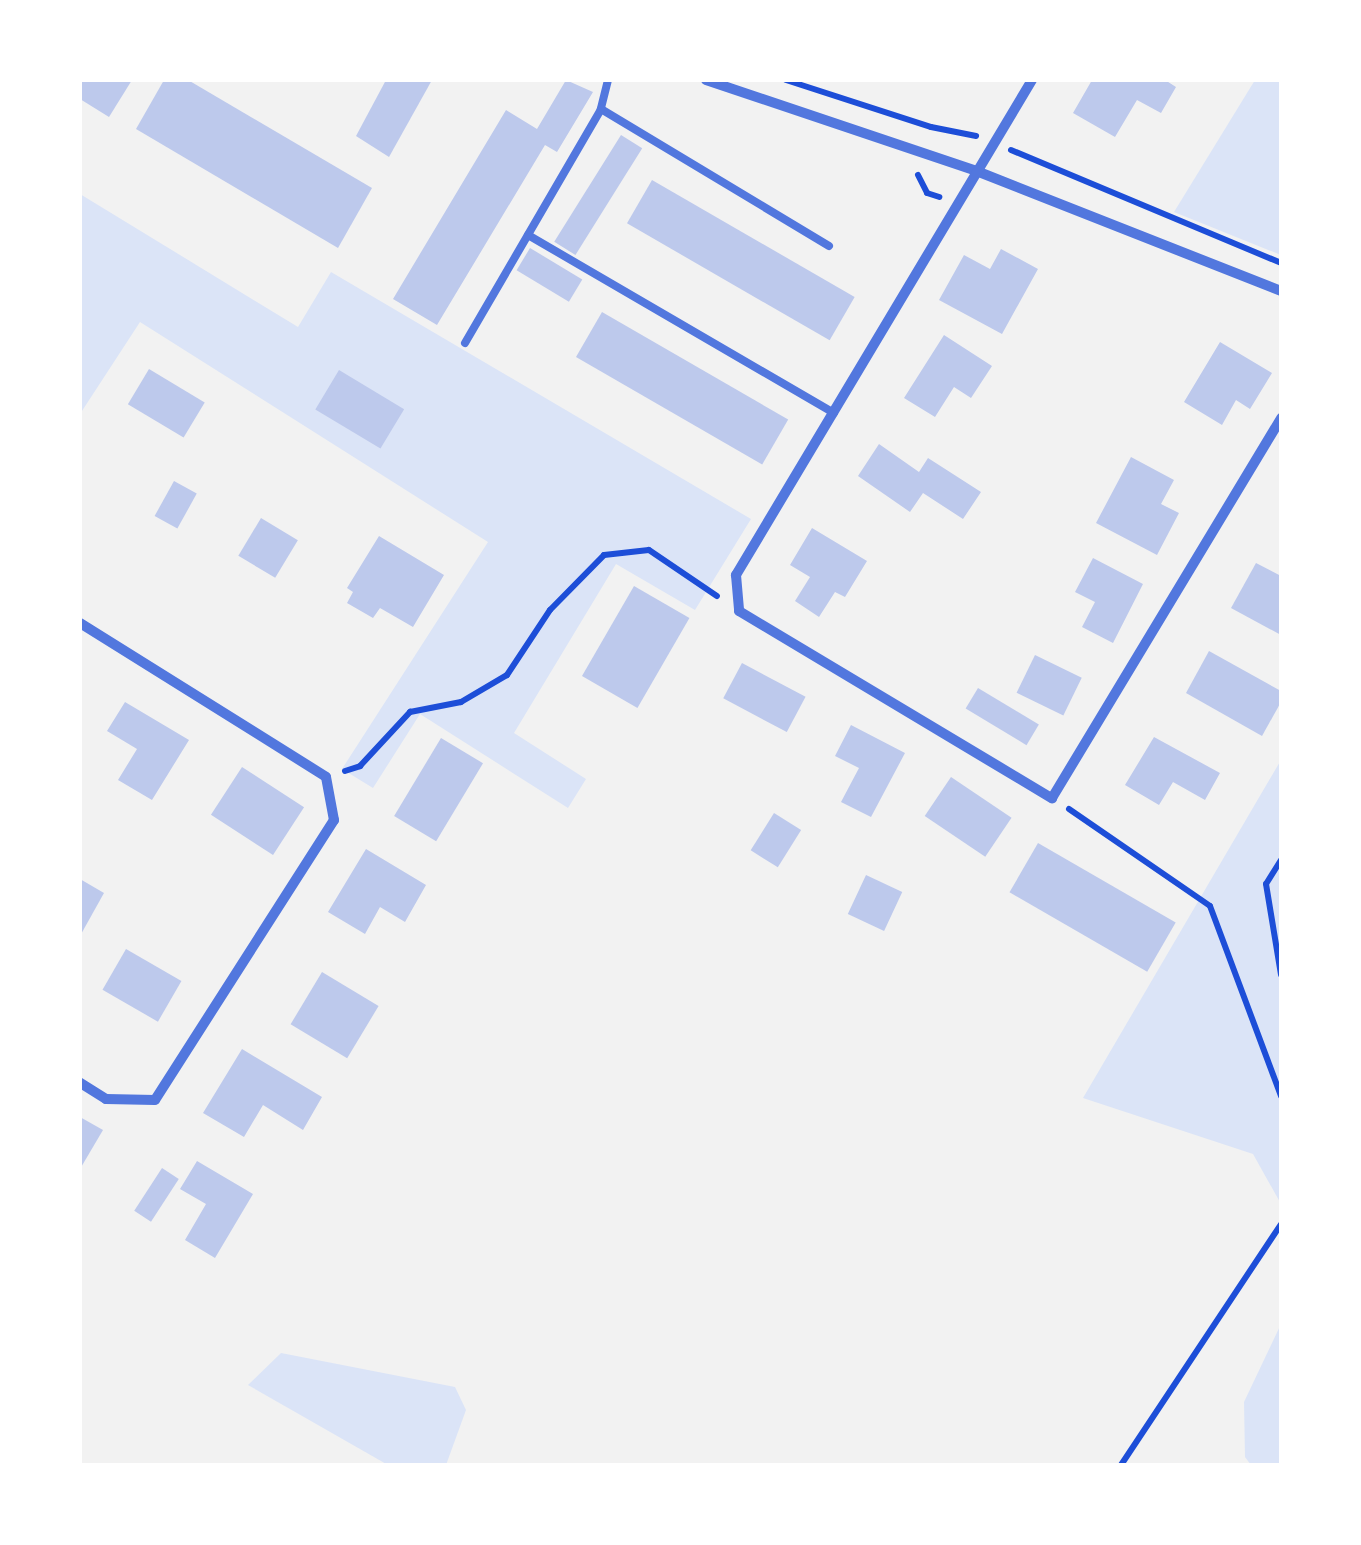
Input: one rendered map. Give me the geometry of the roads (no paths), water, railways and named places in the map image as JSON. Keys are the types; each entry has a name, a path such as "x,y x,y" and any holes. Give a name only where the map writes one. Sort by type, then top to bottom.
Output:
{"street":[{"path":"706,80 979,172 1281,291"},
{"path":"1032,80 736,575 739,611 1052,798 1281,418"},
{"path":"80,623 326,776 334,820 154,1100 106,1099 80,1082"}],"lane":[{"path":"465,344 601,109 608,80"},
{"path":"601,109 829,246"},
{"path":"528,234 834,412"}]}
